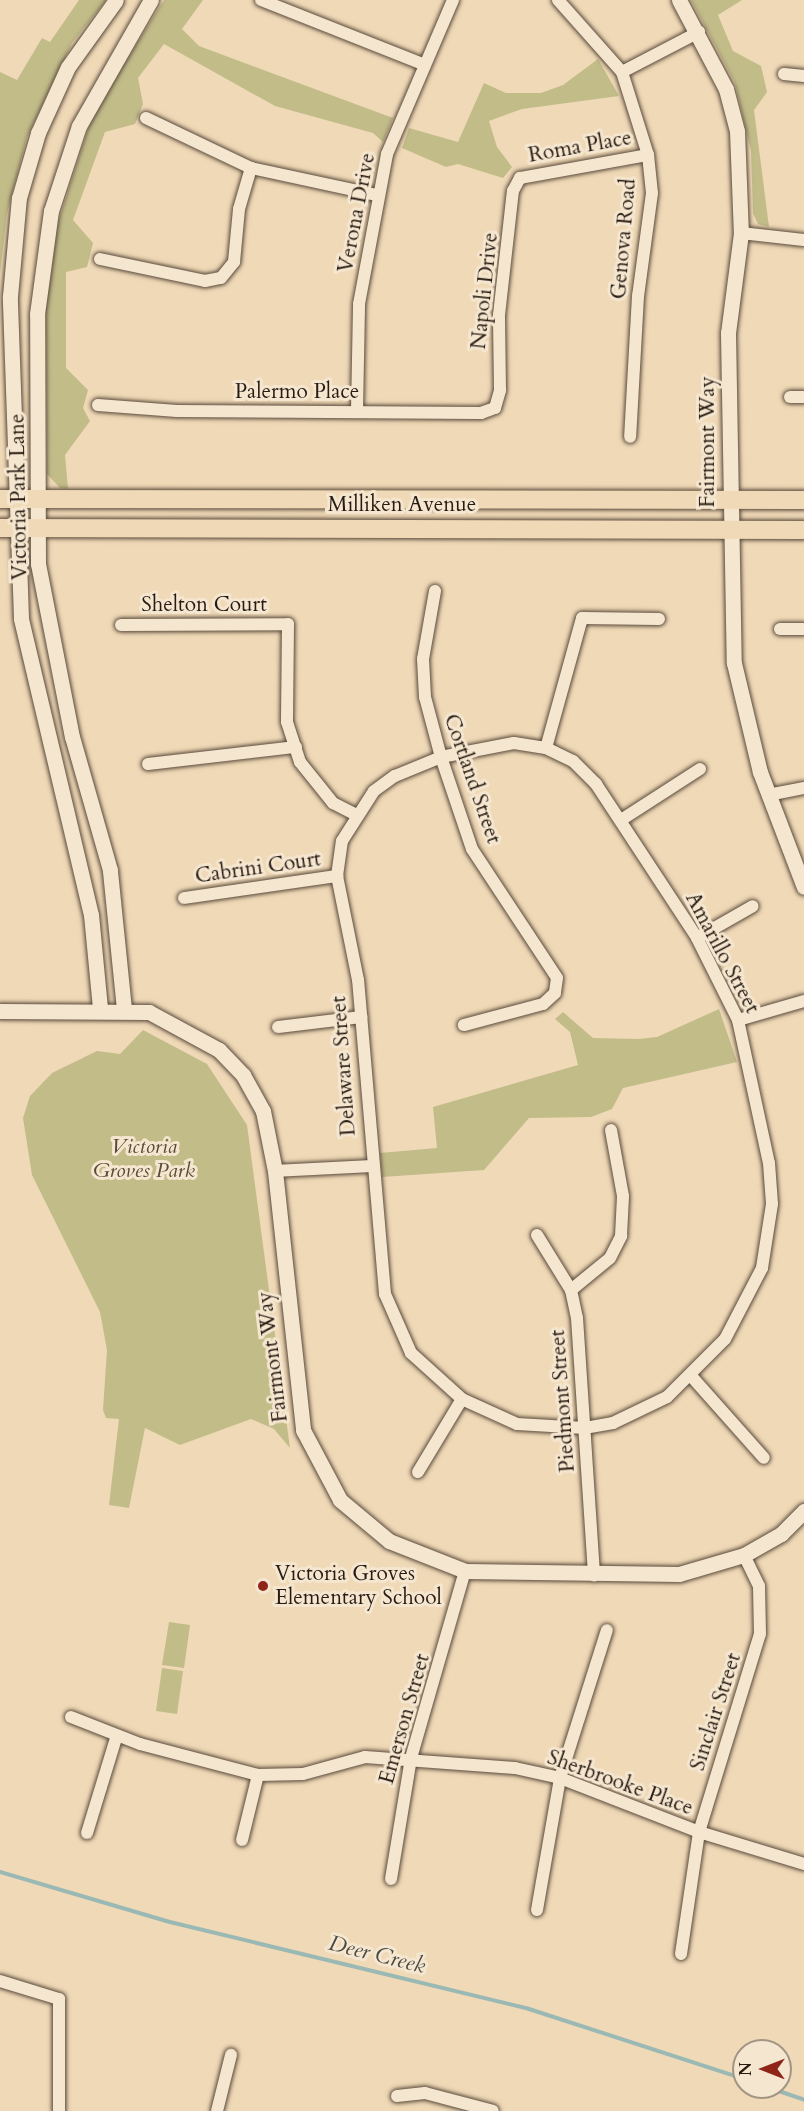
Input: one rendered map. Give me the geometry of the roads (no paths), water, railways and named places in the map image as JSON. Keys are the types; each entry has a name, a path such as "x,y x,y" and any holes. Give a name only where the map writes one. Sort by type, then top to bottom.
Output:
{"main road":[{"name":"Milliken Avenue","path":"7,499 804,500"},
{"name":"Milliken Avenue","path":"7,527 804,530"}],"street":[{"name":"Victoria Park Lane","path":"100,1008 84,880 27,663 7,527 10,297 19,198 52,97 116,0"},
{"name":"Victoria Park Lane","path":"124,1009 110,870 54,660 38,564 37,314 51,211 78,126 151,0"},
{"path":"261,0 425,65"},
{"name":"Verona Drive","path":"357,411 359,304 377,195 387,154 453,0"},
{"name":"Genova Road","path":"558,0 622,72 648,155 652,193 638,297 630,437"},
{"name":"Fairmont Way","path":"679,0 699,32 726,89 737,131 741,233 728,333 729,529 734,663 743,717 768,795 804,887"},
{"path":"622,72 699,32"},
{"path":"784,74 804,76"},
{"path":"146,118 251,168 377,195"},
{"name":"Roma Place","path":"520,178 648,155"},
{"path":"100,259 205,281 221,278 234,262 236,226 251,168"},
{"name":"Napoli Drive","path":"495,408 500,390 499,315 513,191 520,178"},
{"path":"741,233 804,240"},
{"path":"790,397 804,397"},
{"name":"Palermo Place","path":"98,405 177,411 481,413 495,408"},
{"name":"Cortland Street","path":"435,591 423,659 425,698 441,757 472,849 557,978 555,993 543,1004 464,1025"},
{"path":"546,748 582,618 659,619"},
{"name":"Shelton Court","path":"121,625 288,624 287,722 296,747"},
{"path":"780,629 804,629"},
{"name":"Amarillo Street","path":"441,757 514,743 546,748 573,761 621,820 697,938 738,1020 763,1120 772,1204 770,1238 751,1297 692,1377 641,1411 585,1428"},
{"path":"148,764 296,747 300,762 333,803 354,814"},
{"name":"Delaware Street","path":"441,757 395,776 354,814 337,858 337,876 361,1017 370,1166 385,1294 411,1353 462,1399 517,1424 585,1428"},
{"path":"621,820 700,769"},
{"path":"768,795 804,788"},
{"name":"Cabrini Court","path":"184,898 337,876"},
{"path":"697,938 753,906"},
{"path":"738,1020 804,1001"},
{"name":"Fairmont Way","path":"0,1011 124,1009 180,1024 227,1059 263,1111 276,1171 296,1398 312,1455 340,1500 364,1523 414,1554 465,1571 594,1575 679,1574 744,1555 781,1534 804,1511"},
{"path":"279,1027 361,1017"},
{"path":"571,1290 610,1258 621,1236 624,1196 611,1130"},
{"path":"276,1171 370,1166"},
{"name":"Piedmont Street","path":"537,1235 571,1290 585,1428 594,1575"},
{"path":"692,1377 764,1458"},
{"path":"418,1472 462,1399"},
{"name":"Sinclair Street","path":"681,1954 699,1832 760,1634 759,1586 744,1555"},
{"name":"Emerson Street","path":"391,1879 411,1758 465,1571"},
{"path":"537,1910 560,1778 608,1630"},
{"name":"Sherbrooke Place","path":"71,1717 117,1734 258,1775 303,1774 365,1757 411,1758 560,1778 699,1832 804,1864"},
{"path":"87,1833 117,1734"},
{"path":"242,1840 258,1775"},
{"path":"0,1981 59,1999 59,2111"},
{"path":"217,2111 231,2055"},
{"path":"398,2096 425,2093 455,2106 493,2111"}],"waterway":[{"name":"Deer Creek","path":"0,1872 170,1922 529,2009 732,2075"},
{"name":"Deer Creek","path":"792,2096 804,2100"}],"place":[{"name":"Victoria Groves Elementary School","path":"263,1586"}],"park label":[{"name":"Victoria Groves Park","path":"144,1159"}]}
